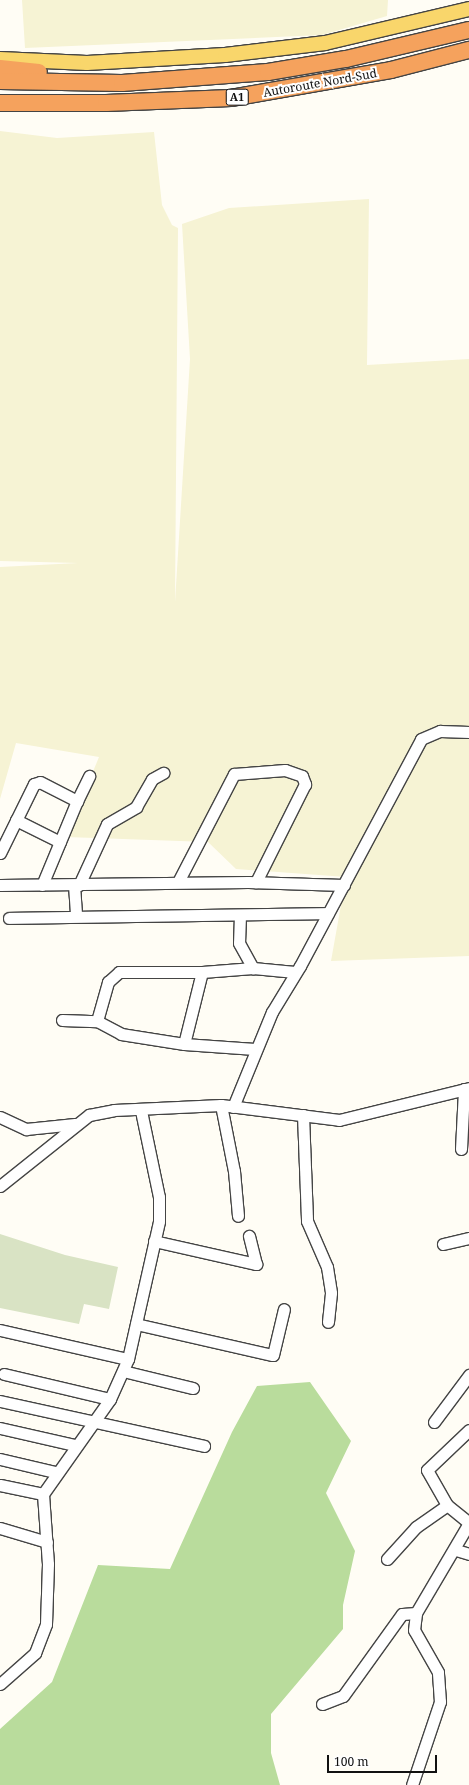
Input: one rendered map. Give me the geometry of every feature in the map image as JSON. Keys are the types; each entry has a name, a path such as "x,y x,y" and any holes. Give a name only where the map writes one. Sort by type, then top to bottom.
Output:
{"highway":[{"name":"Autoroute Nord-Sud","path":"0,81 122,83 268,72 346,59 469,30"},
{"name":"Autoroute Nord-Sud","path":"0,103 106,104 231,98 391,70 469,50"},
{"path":"0,68 122,83"}],"main road":[{"path":"0,59 87,63 225,55 325,43 469,9"}],"street":[{"path":"234,1107 255,1049 421,739 440,731 469,732"},
{"path":"178,882 234,774 285,770 302,776 305,784 256,882"},
{"path":"76,916 76,885 107,824 136,806 152,779 163,773"},
{"path":"42,885 88,776"},
{"path":"0,853 36,782 77,801"},
{"path":"16,820 60,842"},
{"path":"0,885 256,882 344,885"},
{"path":"9,918 328,913"},
{"path":"240,915 239,943 253,968"},
{"path":"97,1021 108,982 119,972 202,972 253,968 295,972"},
{"path":"184,1044 202,972"},
{"path":"62,1020 97,1021 121,1034 184,1044 255,1049"},
{"path":"0,1186 75,1124 89,1115 114,1110 141,1111 221,1105 352,1118 467,1091 461,1149"},
{"path":"221,1105 234,1171 238,1216"},
{"path":"0,1684 35,1653 46,1624 47,1542 43,1494 55,1472 110,1400 128,1359 154,1241 159,1197 141,1111"},
{"path":"303,1114 307,1221 327,1267 331,1293 328,1322"},
{"path":"0,1117 26,1129 75,1124"},
{"path":"154,1241 256,1264 249,1236"},
{"path":"443,1244 469,1238"},
{"path":"136,1324 273,1355 284,1309"},
{"path":"0,1330 128,1359"},
{"path":"123,1371 193,1388"},
{"path":"4,1374 110,1400"},
{"path":"434,1422 469,1375"},
{"path":"0,1401 204,1446"},
{"path":"0,1428 75,1445"},
{"path":"412,1785 440,1702 438,1672 414,1630 416,1613 456,1550 469,1523 447,1505 429,1476 428,1468 469,1430"},
{"path":"0,1459 55,1472"},
{"path":"0,1485 43,1494"},
{"path":"387,1559 416,1527 447,1505"},
{"path":"0,1528 47,1542"},
{"path":"456,1550 469,1554"},
{"path":"322,1704 343,1696 402,1614 416,1613"}],"shaded area":[{"path":"22,0 388,0 387,16 322,35 25,48"},
{"path":"0,131 57,138 154,132 162,205 172,225 178,228 175,602 190,359 182,224 229,208 369,199 367,365 469,359 469,956 331,961 346,877 236,869 208,842 66,837 99,757 16,743 0,799 0,567 78,563 0,561"}],"green space":[{"path":"0,1234 65,1255 118,1267 109,1309 84,1304 79,1324 0,1308"},
{"path":"310,1382 351,1441 326,1493 355,1551 343,1605 343,1629 271,1714 271,1753 280,1785 0,1785 0,1729 52,1682 98,1565 170,1569 232,1432 257,1386"}]}
